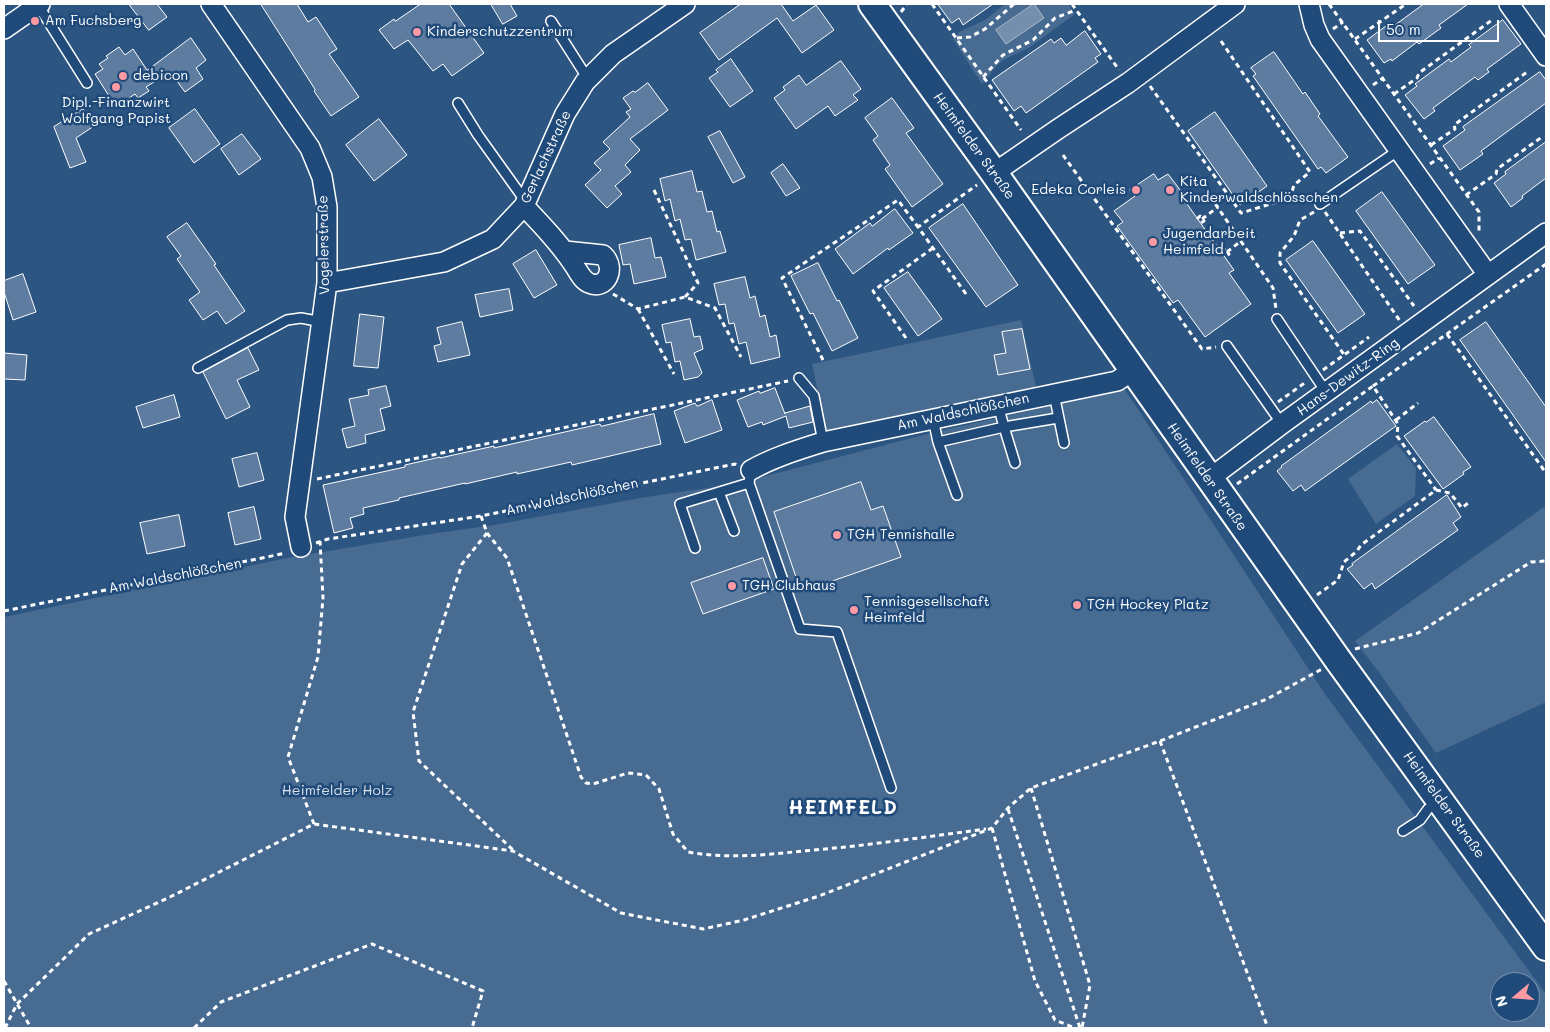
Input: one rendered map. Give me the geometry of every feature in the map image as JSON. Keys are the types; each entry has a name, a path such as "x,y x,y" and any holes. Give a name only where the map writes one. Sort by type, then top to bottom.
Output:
{"street":[{"path":"4,28 39,4"},
{"name":"Vogelerstraße","path":"211,4 310,148 322,177 326,206 327,283 295,517 301,547"},
{"name":"Gerlachstraße","path":"327,283 444,262 493,239 525,204 565,114 588,79 613,54 685,4"},
{"name":"Heimfelder Straße","path":"872,4 994,173 1132,371 1338,660 1546,947"},
{"path":"994,173 1128,83 1235,4"},
{"path":"1309,4 1314,25 1320,39 1488,275"},
{"path":"1509,4 1546,56"},
{"path":"525,204 565,251 584,280 596,285 608,278 610,272 607,259 603,256 565,251"},
{"name":"Hans-Dewitz-Ring","path":"1209,479 1546,233"},
{"name":"Am Waldschlößchen","path":"750,477 767,461 823,442 1117,381 1132,371"}],"lane":[{"path":"39,4 87,83"},
{"path":"551,21 588,79"},
{"path":"458,103 525,204"},
{"path":"1320,204 1398,150"},
{"path":"198,368 287,320 301,318 322,322"},
{"path":"1277,319 1326,392"},
{"path":"1227,346 1282,424"},
{"path":"799,378 814,396 823,442"},
{"path":"1054,394 1064,444"},
{"path":"998,405 1015,462"},
{"path":"938,442 1004,427 1058,418"},
{"path":"933,419 938,442 956,495"},
{"path":"695,548 680,504 719,492 750,477 800,630 837,632 891,788"},
{"path":"719,492 734,530"},
{"path":"1403,831 1420,820 1428,809 1440,800"}],"path":[{"path":"900,13 906,4"},
{"path":"932,4 1021,130"},
{"path":"956,38 970,37 985,29 1014,4"},
{"path":"1072,4 1114,63"},
{"path":"1329,4 1479,212"},
{"path":"1355,39 1406,4"},
{"path":"983,77 1003,55 1033,40 1055,18 1076,10"},
{"path":"1394,94 1417,78 1419,73 1492,20"},
{"path":"1221,41 1310,172 1294,185 1290,198"},
{"path":"1431,146 1454,129 1454,125 1527,72"},
{"path":"1154,92 1241,213 1290,198 1307,199 1320,204"},
{"path":"1466,195 1496,174 1497,170 1542,137"},
{"path":"1063,155 1202,349 1227,346"},
{"path":"918,227 994,173"},
{"path":"654,190 698,283 685,297"},
{"path":"1227,193 1214,202 1273,288 1277,319"},
{"path":"823,360 782,278 898,200 966,294"},
{"path":"1200,220 1218,207"},
{"path":"1355,371 1280,263 1280,253 1294,236 1300,220 1322,207 1408,334"},
{"path":"1340,233 1360,231 1414,306"},
{"path":"1225,257 1229,254 1227,252 1241,241"},
{"path":"906,338 874,291 933,248"},
{"path":"1221,251 1225,248 1227,252"},
{"path":"1237,484 1546,264"},
{"path":"596,285 638,308 674,374"},
{"path":"638,308 685,297 714,308 741,357"},
{"path":"1447,334 1546,473"},
{"path":"300,482 799,378"},
{"path":"1373,386 1396,420 1398,436 1436,490 1450,493 1462,508 1468,503"},
{"path":"1396,420 1418,403"},
{"name":"Am Waldschlößchen","path":"4,611 282,555 320,541 481,516 735,464 750,477"},
{"path":"1317,594 1338,580 1344,562 1361,545 1436,490"},
{"path":"481,516 487,533 507,558 581,777 586,782 593,784 628,773 646,775 659,789 673,834 688,852 702,855 759,855 992,828"},
{"path":"487,533 462,564 412,712 419,762 513,850 621,913 703,929 744,920 819,896 992,828 1008,808 1031,788 1160,741 1267,699 1356,648 1418,634 1531,562 1546,561"},
{"path":"314,824 288,758 318,656 323,598 320,541"},
{"path":"1160,741 1268,1028"},
{"path":"1031,788 1090,985 1081,1028"},
{"path":"1008,808 1081,1028"},
{"path":"5,1028 17,1004 89,934 170,897 314,824 513,850"},
{"path":"992,828 1035,981 1055,1020 1075,1028"},
{"path":"194,1028 220,1002 372,944 483,991 472,1028"},
{"path":"4,981 31,1028"}],"green space":[{"path":"1005,4 1068,4 1075,14 1030,47 998,64 982,84 953,39 959,32 985,20"},
{"path":"1021,320 1036,387 826,432 812,364"},
{"name":"Heimfelder Holz","path":"1124,388 1325,694 1530,972 1490,972 1490,1022 1540,1022 1540,986 1546,994 1546,1028 4,1028 4,617 292,557 494,525 646,497 735,484 935,432 1105,394"},
{"path":"1397,444 1416,468 1415,496 1376,524 1348,479"},
{"path":"1544,507 1546,510 1546,702 1436,753 1355,641"}],"shaded area":[{"path":"1034,4 1044,18 1006,44 996,30"}],"building":[{"path":"129,4 157,4 167,17 149,30"},
{"path":"261,4 297,4 308,22 316,17 337,49 329,54 359,97 331,116"},
{"path":"421,4 449,4 484,53 452,76 443,64 433,71 408,40 394,49 379,30"},
{"path":"491,4 510,4 517,16 503,24"},
{"path":"741,4 781,4 793,21 816,5 834,30 802,53 777,18 719,60 700,33"},
{"path":"938,4 993,4 963,25 959,18 952,23"},
{"path":"1424,4 1468,4 1439,25 1441,28 1419,44 1417,42 1392,61 1391,59 1384,63 1367,40 1390,23 1393,26"},
{"path":"1503,20 1521,44 1487,69 1489,72 1478,80 1475,77 1433,108 1435,111 1424,119 1405,95 1417,86 1415,84 1449,59 1451,62 1471,47 1469,45"},
{"path":"1085,31 1101,54 1095,58 1098,62 1026,113 1021,106 1014,111 992,80 1051,39 1054,43 1061,38 1066,45"},
{"path":"191,38 206,60 196,68 203,79 185,92 170,72 146,87 149,91 138,98 135,94 116,107 95,74 103,69 99,64 108,58 106,56 119,47 125,55 133,49 147,70"},
{"path":"1274,52 1303,94 1305,92 1320,114 1318,116 1348,157 1326,173 1321,167 1318,169 1253,76 1256,74 1251,68"},
{"path":"731,59 753,91 730,107 709,78"},
{"path":"841,61 861,89 853,95 858,100 835,116 828,106 796,129 774,98 785,90 783,87 799,75 806,85"},
{"path":"1540,72 1546,80 1546,103 1481,151 1483,154 1460,170 1443,146 1465,130 1463,127"},
{"path":"648,83 668,110 630,139 640,150 625,165 631,172 615,186 622,194 607,208 585,185 601,170 594,163 610,149 603,142 630,117 626,112 631,109 623,98"},
{"path":"892,98 914,128 906,133 943,184 912,207 885,169 890,165 873,140 878,136 865,118"},
{"path":"83,109 94,126 76,138 86,162 70,168 54,127"},
{"path":"195,109 220,144 194,163 169,128"},
{"path":"1215,112 1267,186 1240,205 1188,131"},
{"path":"379,119 407,155 374,181 346,145"},
{"path":"720,131 745,177 733,183 708,137"},
{"path":"242,134 261,159 239,175 221,149"},
{"path":"1546,142 1546,178 1511,207 1494,183 1506,174 1505,172"},
{"path":"783,164 800,188 786,196 771,173"},
{"path":"692,171 697,192 702,191 707,212 712,211 717,232 720,231 726,252 696,260 691,239 685,240 680,219 675,221 670,199 665,201 660,179"},
{"path":"1154,174 1158,180 1168,174 1184,195 1182,197 1234,270 1229,273 1251,304 1205,337 1178,300 1173,303 1117,226 1123,222 1114,211 1135,196 1130,190"},
{"path":"1382,192 1435,265 1408,284 1356,211"},
{"path":"963,204 1018,285 986,307 929,228"},
{"path":"895,209 913,233 889,250 888,248 853,274 835,249 870,223 872,226"},
{"path":"187,223 216,264 214,265 245,311 226,324 217,311 203,320 189,300 200,292 177,259 181,256 167,237"},
{"path":"651,238 655,258 661,257 666,277 634,284 630,264 623,265 619,245"},
{"path":"1313,241 1365,314 1338,333 1286,260"},
{"path":"536,250 557,285 534,298 513,264"},
{"path":"818,263 858,338 832,351 813,313 810,314 791,276"},
{"path":"908,272 942,319 918,336 884,288"},
{"path":"23,274 36,312 13,320 4,292 4,281"},
{"path":"745,277 750,298 755,296 760,317 765,315 770,337 776,335 780,357 751,364 746,342 739,344 734,323 729,324 725,304 719,305 714,284"},
{"path":"509,289 513,310 480,317 475,295"},
{"path":"360,314 384,317 378,368 354,366"},
{"path":"690,319 694,337 700,336 703,349 694,353 702,373 698,377 684,380 680,361 675,362 671,342 666,343 662,325"},
{"path":"462,322 470,355 438,362 434,346 441,344 437,328"},
{"path":"1486,322 1546,407 1546,462 1460,340"},
{"path":"1022,329 1030,369 998,375 994,355 1006,353 1002,332"},
{"path":"248,348 259,370 237,380 250,407 226,419 203,372"},
{"path":"4,353 27,355 25,380 4,379"},
{"path":"386,386 391,406 380,409 385,430 365,435 366,443 347,448 342,429 355,426 349,399 369,395 368,390"},
{"path":"775,388 785,414 810,406 813,422 789,428 786,416 763,425 762,422 748,427 737,400 759,391 760,393"},
{"path":"174,395 180,417 143,428 136,407"},
{"path":"712,400 722,430 685,443 674,411 695,403 697,406"},
{"path":"1377,400 1396,426 1305,491 1301,485 1293,491 1277,471 1281,466 1371,401 1372,403"},
{"path":"654,414 661,444 572,465 571,462 517,474 517,472 399,498 399,500 363,508 364,514 350,518 353,528 334,533 323,485 405,467 405,465 440,457 494,446 494,448"},
{"path":"1434,417 1471,467 1443,489 1404,436"},
{"path":"257,453 264,480 239,487 232,459"},
{"name":"TGH Tennishalle","path":"861,482 871,510 883,506 901,557 801,592 774,512"},
{"path":"1447,495 1461,517 1453,523 1458,530 1375,589 1372,583 1364,589 1347,569"},
{"path":"254,507 261,539 235,545 228,513"},
{"path":"179,515 185,546 147,554 140,523"},
{"name":"TGH Clubhaus","path":"763,558 774,589 703,614 691,583"}],"place":[{"name":"Am Fuchsberg","path":"35,21"},
{"name":"Kinderschutzzentrum","path":"417,32"},
{"name":"debicon","path":"123,76"},
{"name":"Dipl.-Finanzwirt Wolfgang Papist","path":"116,87"},
{"name":"Edeka Corleis","path":"1136,190"},
{"name":"Kita Kinderwaldschlösschen","path":"1170,190"},
{"name":"Jugendarbeit Heimfeld","path":"1153,242"},
{"name":"TGH Tennishalle","path":"837,535"},
{"name":"TGH Clubhaus","path":"732,586"},
{"name":"TGH Hockey Platz","path":"1077,605"},
{"name":"Tennisgesellschaft Heimfeld","path":"854,610"}],"district":[{"name":"HEIMFELD","path":"843,808"}]}
